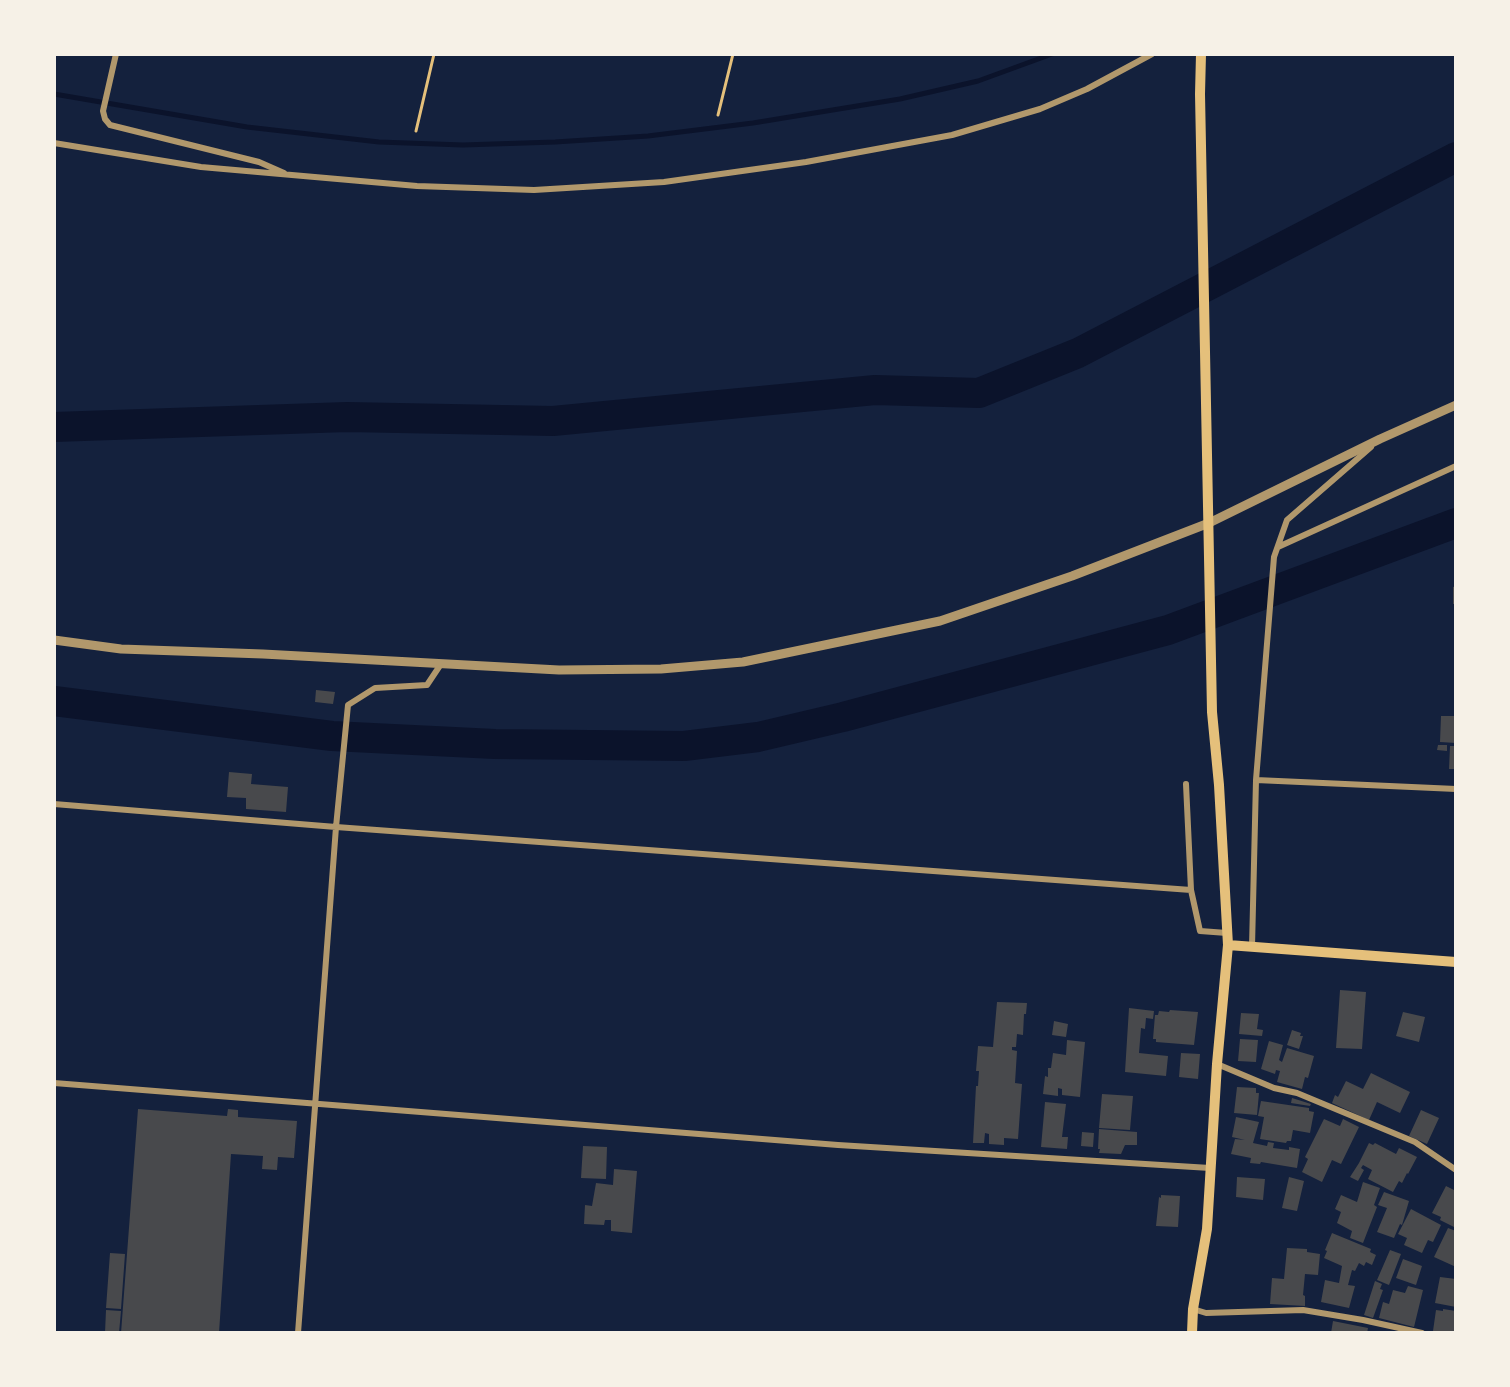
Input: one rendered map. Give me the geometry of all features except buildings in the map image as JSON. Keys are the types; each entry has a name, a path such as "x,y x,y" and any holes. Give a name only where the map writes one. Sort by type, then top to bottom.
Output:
{"main road":[{"path":"1192,1333 1193,1309 1207,1229 1217,1064 1228,945 1212,712 1201,54"},
{"path":"1228,945 1456,962"}],"street":[{"path":"116,54 103,111 105,119 110,124 259,162 290,176"},
{"path":"54,143 201,167 417,186 534,190 664,182 806,162 952,135 1040,109 1087,89 1152,54"},
{"path":"54,640 121,649 263,654 559,670 650,669 743,662 940,621 1072,576 1209,523 1380,439 1456,405"},
{"path":"1252,947 1256,780 1274,557 1287,520 1380,439"},
{"path":"1278,546 1456,466"},
{"path":"298,1333 336,827 348,705 375,688 427,685 441,664"},
{"path":"1256,780 1456,789"},
{"path":"1186,784 1191,890 1200,931 1227,933"},
{"path":"54,804 1191,890"},
{"path":"1217,1064 1274,1088 1297,1093 1414,1142 1456,1170"},
{"path":"54,1083 838,1145 1210,1168"},
{"path":"1193,1309 1206,1313 1303,1310 1422,1333"}],"path":[{"path":"416,131 434,54"},
{"path":"718,115 733,54"}],"waterway":[{"path":"54,94 247,127 379,142 463,145 555,142 648,136 753,123 900,99 978,81 1052,54"},
{"path":"54,427 347,417 553,421 875,390 979,393 1078,353 1456,157"},
{"path":"54,701 332,736 495,744 684,746 758,737 843,717 1168,630 1456,523"}]}
